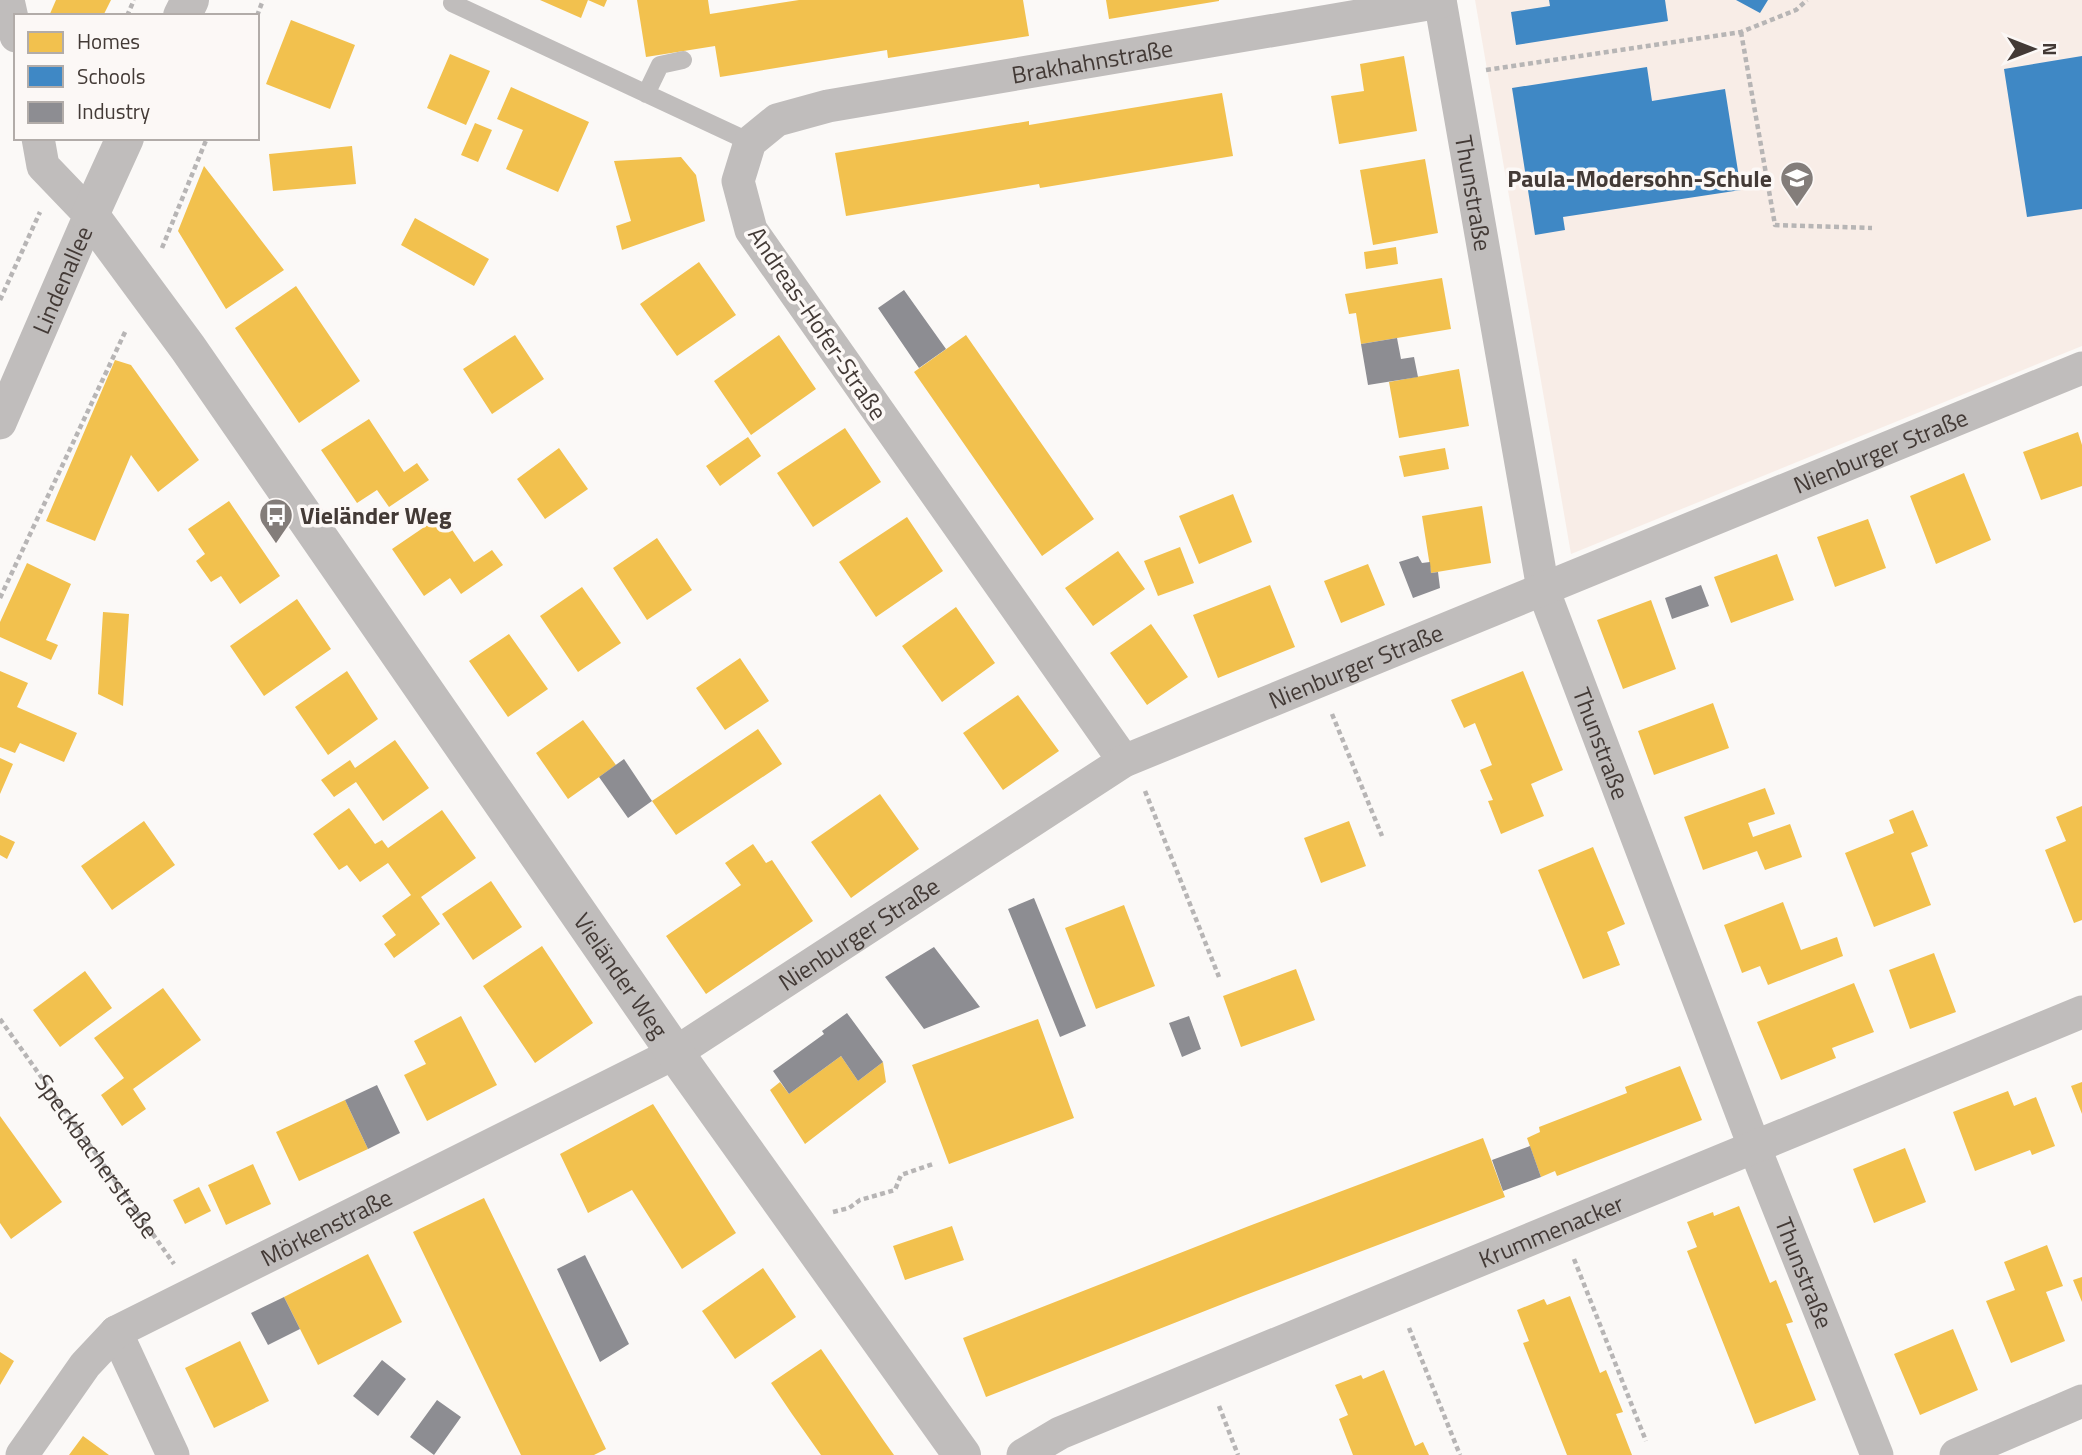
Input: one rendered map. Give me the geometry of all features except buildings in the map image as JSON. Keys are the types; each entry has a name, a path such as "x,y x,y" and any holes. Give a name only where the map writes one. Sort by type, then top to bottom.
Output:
{"street":[{"path":"8,0 14,27"},
{"name":"Thunstraße","path":"1440,1 1543,589 1754,1146 1877,1455"},
{"name":"Brakhahnstraße","path":"750,142 777,120 828,106 1440,1"},
{"path":"38,140 43,166 90,215"},
{"name":"Lindenallee","path":"0,422 124,140"},
{"name":"Andreas-Hofer-Straße","path":"750,142 738,181 751,230 1128,759"},
{"name":"Vieländer Weg","path":"90,215 146,288 675,1053 962,1455"},
{"name":"Nienburger Straße","path":"675,1053 1128,759 2082,368"},
{"name":"Krummenacker","path":"1023,1455 1060,1433 2082,1012"},
{"name":"Mörkenstraße","path":"22,1455 85,1365 116,1332 675,1053"},
{"path":"116,1332 173,1455"},
{"path":"1955,1455 2082,1401"}],"lane":[{"path":"452,3 750,142"},
{"path":"646,93 660,65 683,60"}],"path":[{"path":"1453,76 1741,32 1796,10 1807,0"},
{"path":"1741,32 1775,225 1872,228"},
{"path":"0,598 146,288 206,140"},
{"path":"0,300 56,179"},
{"path":"1319,681 1382,836"},
{"path":"1128,759 1219,977"},
{"name":"Speckbacherstraße","path":"0,1019 195,1294"},
{"path":"796,1224 895,1190 901,1175 933,1164"},
{"path":"1561,1226 1646,1441"},
{"path":"1396,1294 1460,1455"},
{"path":"1206,1373 1238,1455"}],"shaded area":[{"name":"Paula-Modersohn-Schule","path":"1475,0 2082,0 2082,346 1571,554"}],"place":[{"name":"Paula-Modersohn-Schule","path":"1797,208"},
{"name":"Vieländer Weg","path":"276,545"}]}
